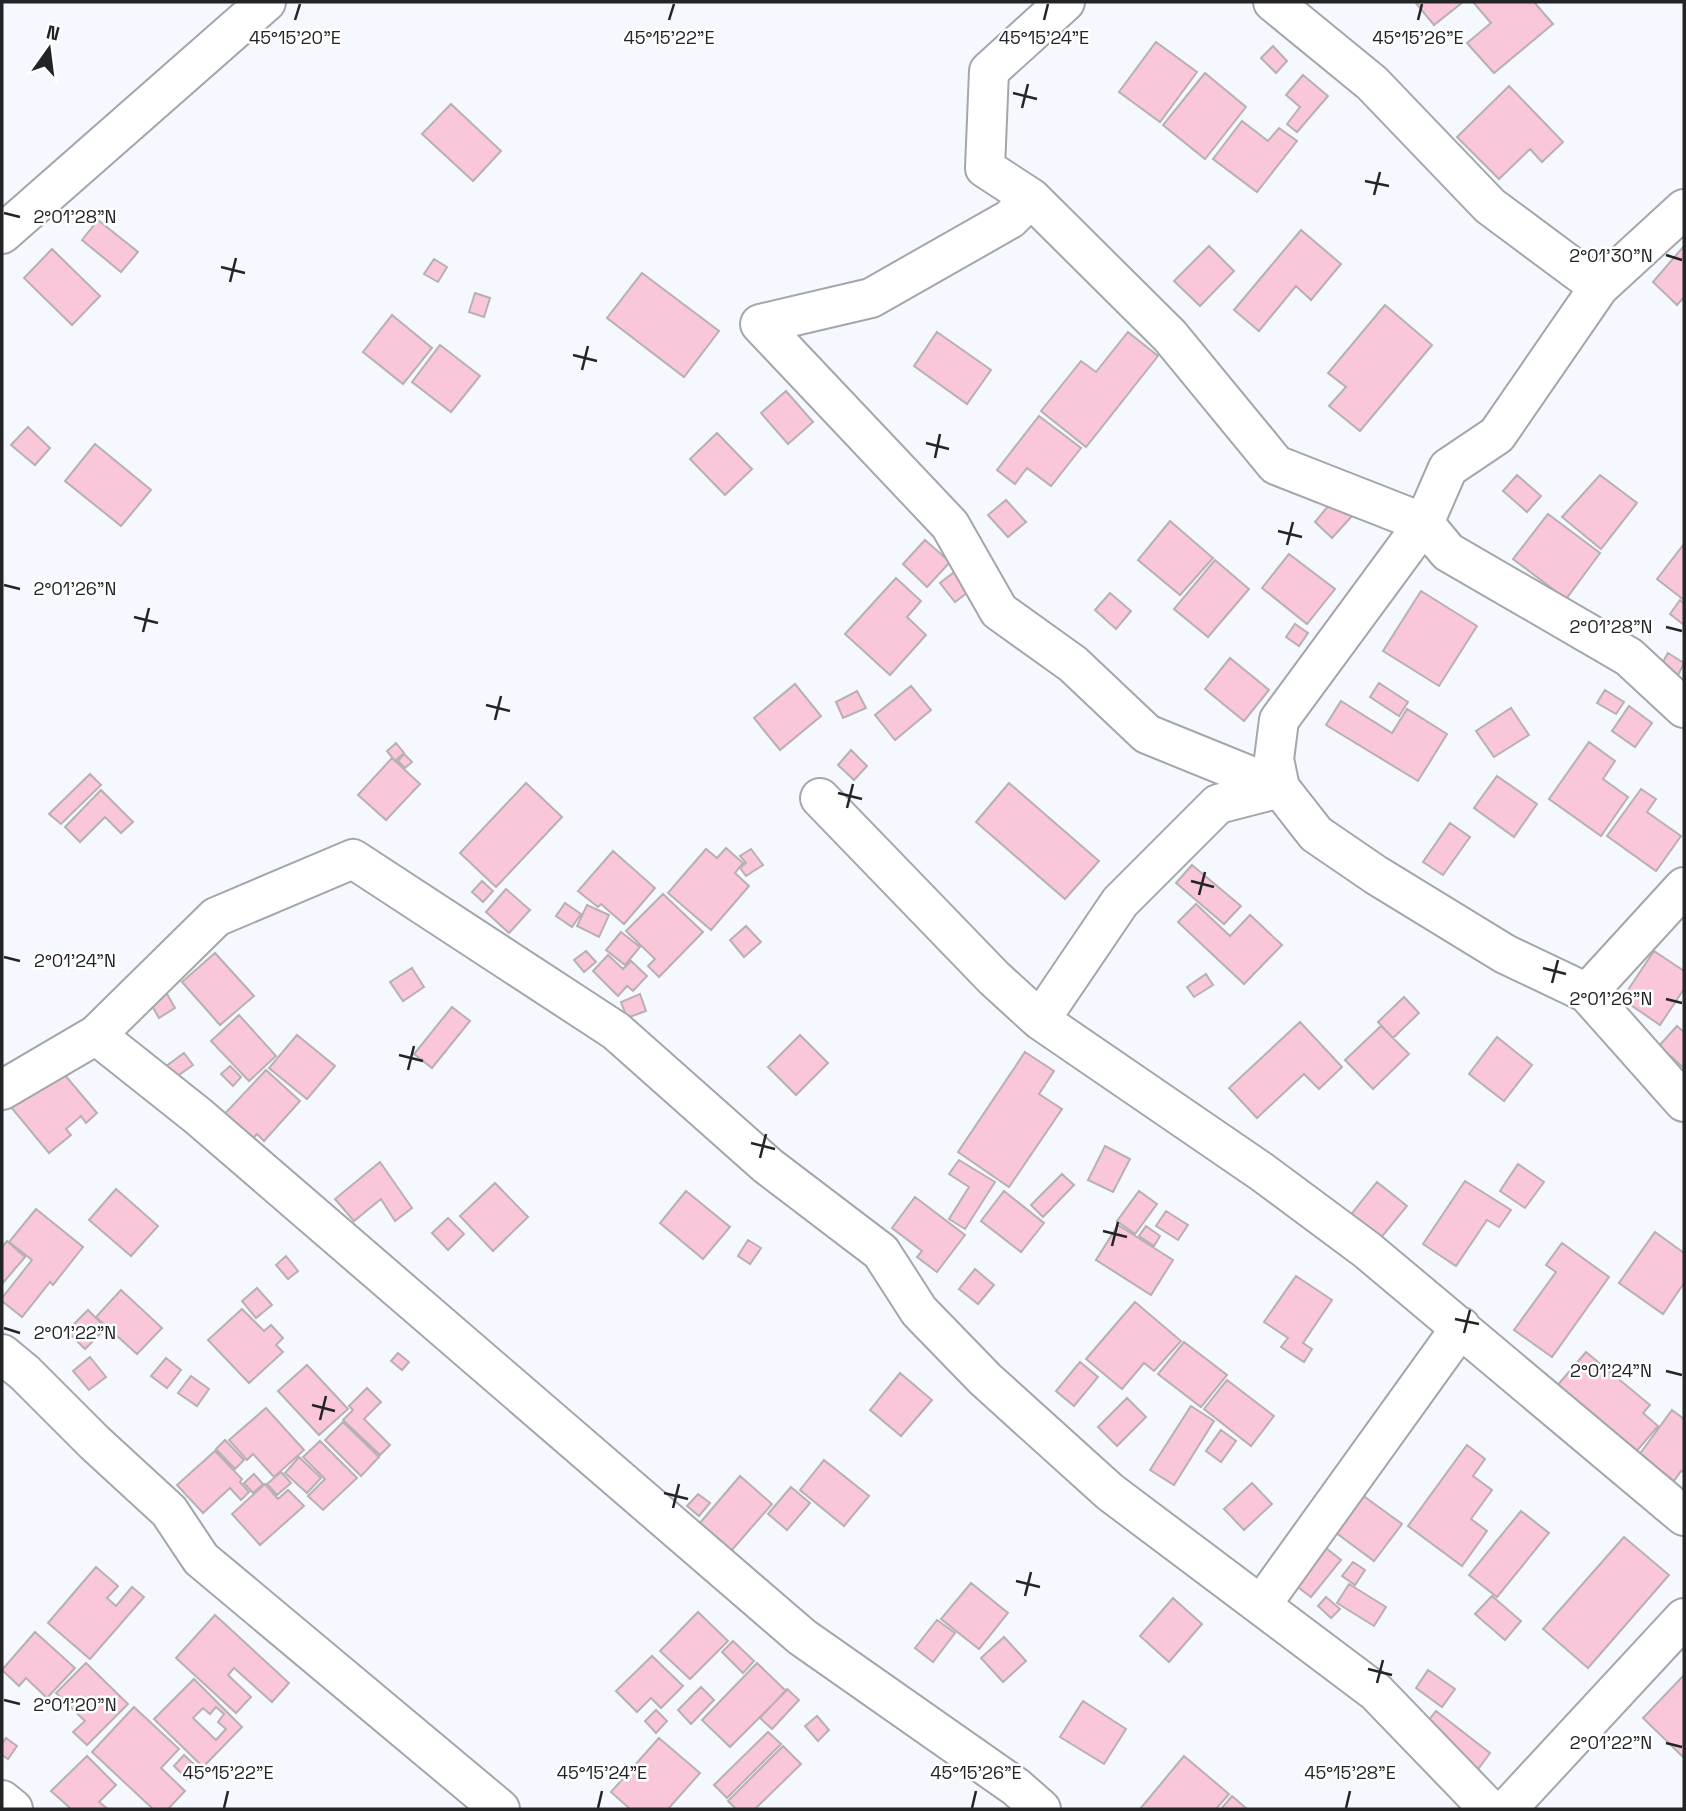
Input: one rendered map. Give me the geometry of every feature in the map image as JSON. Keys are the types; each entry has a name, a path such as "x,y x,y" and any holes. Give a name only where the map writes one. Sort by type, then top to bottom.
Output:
{"street":[{"path":"2,234 266,2"},
{"path":"1065,2 989,71 985,168 1031,198 1170,336 1276,465 1424,523 1448,552 1629,657 1684,708"},
{"path":"1273,2 1372,83 1490,206 1600,287"},
{"path":"1031,198 1010,219 871,298 760,324 950,525 999,611 1073,664 1147,734 1280,788"},
{"path":"1683,213 1600,287 1497,435 1448,468 1424,523 1279,720 1274,759 1280,788 1316,834 1376,875 1504,954 1587,993 1684,1102"},
{"path":"1040,1020 1120,902 1218,804 1280,788"},
{"path":"820,798 994,978 1040,1020 1262,1172 1367,1250 1684,1516"},
{"path":"2,1090 96,1035 216,917 353,859 616,1031 768,1166 881,1252 919,1311 985,1379 1110,1492 1376,1692 1489,1809"},
{"path":"1587,993 1684,887"},
{"path":"96,1035 198,1116 802,1637 1016,1787 1041,1809"},
{"path":"1262,1604 1461,1327"},
{"path":"2,1354 169,1511 201,1559 500,1809"},
{"path":"1507,1809 1684,1618"},
{"path":"2,1800 13,1809"}],"building":[{"path":"1415,2 1463,2 1434,25"},
{"path":"1473,2 1534,2 1553,24 1494,73 1467,43 1491,23"},
{"path":"1156,42 1197,72 1160,122 1119,92"},
{"path":"1273,46 1287,61 1276,73 1261,58"},
{"path":"1205,73 1246,107 1205,159 1163,125"},
{"path":"1303,75 1328,96 1297,132 1287,124 1300,107 1286,95"},
{"path":"1509,86 1563,142 1542,162 1530,149 1499,179 1457,137"},
{"path":"451,104 501,151 473,181 422,134"},
{"path":"1242,121 1268,141 1279,128 1297,141 1257,192 1213,159"},
{"path":"98,220 138,252 121,272 82,240"},
{"path":"1301,230 1341,264 1311,300 1296,286 1259,331 1234,310"},
{"path":"1209,246 1234,271 1200,306 1174,281"},
{"path":"1684,246 1684,297 1677,305 1653,282"},
{"path":"52,249 100,296 72,325 24,278"},
{"path":"434,259 447,267 438,282 424,274"},
{"path":"642,273 719,331 684,377 607,318"},
{"path":"475,293 490,298 484,317 469,312"},
{"path":"1385,305 1432,345 1360,431 1329,406 1346,387 1328,373"},
{"path":"392,315 432,348 403,384 363,352"},
{"path":"937,332 991,370 967,404 914,366"},
{"path":"1128,332 1158,356 1086,447 1041,411 1081,361 1096,372"},
{"path":"440,345 480,376 451,412 412,382"},
{"path":"786,391 813,422 788,444 761,413"},
{"path":"1039,416 1081,448 1051,486 1027,468 1015,484 997,470"},
{"path":"28,427 50,448 35,465 11,445"},
{"path":"717,433 752,469 725,495 690,459"},
{"path":"95,444 151,490 121,526 65,481"},
{"path":"1517,475 1541,496 1527,512 1503,491"},
{"path":"1600,475 1637,503 1601,549 1562,517"},
{"path":"1334,499 1352,516 1332,538 1315,522"},
{"path":"1006,500 1026,522 1008,537 988,515"},
{"path":"1548,514 1600,553 1566,599 1513,559"},
{"path":"1170,521 1213,558 1180,595 1138,560"},
{"path":"925,540 950,562 927,587 903,564"},
{"path":"1684,544 1684,600 1657,579"},
{"path":"1289,554 1335,589 1307,624 1262,588"},
{"path":"1215,560 1249,589 1208,637 1174,609"},
{"path":"957,570 972,589 955,602 940,583"},
{"path":"896,578 921,601 907,617 926,635 890,675 845,634"},
{"path":"1421,591 1477,626 1439,686 1383,651"},
{"path":"1110,593 1131,611 1116,629 1095,610"},
{"path":"1680,600 1684,604 1684,625 1670,614"},
{"path":"1295,624 1308,633 1299,646 1286,637"},
{"path":"1668,653 1684,663 1677,677 1660,667"},
{"path":"1230,658 1269,690 1244,721 1205,689"},
{"path":"1379,683 1408,702 1399,716 1370,697"},
{"path":"795,684 821,716 780,750 754,718"},
{"path":"911,686 931,710 895,740 875,715"},
{"path":"1605,690 1624,702 1616,714 1597,703"},
{"path":"857,691 866,708 843,718 836,702"},
{"path":"1341,701 1392,733 1407,709 1447,734 1418,781 1326,725"},
{"path":"1629,706 1652,723 1635,747 1612,731"},
{"path":"1511,708 1529,735 1494,757 1476,731"},
{"path":"1589,742 1615,761 1603,779 1628,797 1601,836 1549,799"},
{"path":"396,743 404,753 395,761 387,751"},
{"path":"851,750 867,766 854,780 838,765"},
{"path":"404,754 412,762 405,768 398,761"},
{"path":"392,758 420,784 386,820 358,795"},
{"path":"90,774 101,785 61,824 49,814"},
{"path":"1497,776 1537,804 1514,837 1474,808"},
{"path":"526,783 562,817 496,887 460,853"},
{"path":"1009,783 1099,861 1065,899 976,822"},
{"path":"1641,789 1656,799 1647,812 1681,836 1656,871 1607,836"},
{"path":"101,790 133,822 121,833 105,817 80,842 65,827"},
{"path":"1450,823 1470,837 1443,875 1423,862"},
{"path":"726,848 743,863 735,873 749,886 711,930 668,893 706,849 717,858"},
{"path":"751,849 763,865 746,876 740,868 746,863 740,856"},
{"path":"613,851 655,888 624,924 601,904 598,907 578,891"},
{"path":"1192,865 1241,906 1224,924 1176,883"},
{"path":"482,881 493,891 483,902 472,892"},
{"path":"506,889 530,910 509,933 486,912"},
{"path":"663,894 703,932 659,977 648,966 655,959 626,931"},
{"path":"565,903 581,914 572,927 556,916"},
{"path":"1196,904 1230,936 1250,915 1282,945 1244,984 1178,922"},
{"path":"587,905 609,915 599,937 577,926"},
{"path":"746,926 761,942 744,957 730,940"},
{"path":"621,932 640,947 625,965 606,950"},
{"path":"586,951 596,962 584,972 574,960"},
{"path":"1654,951 1684,971 1684,989 1660,1025 1622,999"},
{"path":"215,953 254,996 220,1025 182,982"},
{"path":"608,955 623,969 631,961 647,976 633,991 627,986 618,996 593,971"},
{"path":"412,968 424,987 403,1001 390,982"},
{"path":"1206,974 1213,985 1194,997 1187,987"},
{"path":"167,994 175,1008 159,1018 151,1004"},
{"path":"640,994 646,1011 627,1018 621,1002"},
{"path":"1404,997 1419,1013 1393,1038 1378,1022"},
{"path":"452,1007 470,1021 432,1068 414,1054"},
{"path":"239,1015 276,1056 249,1081 211,1041"},
{"path":"1300,1022 1342,1067 1319,1089 1304,1074 1257,1118 1229,1088"},
{"path":"1381,1026 1409,1054 1373,1089 1345,1060"},
{"path":"1677,1026 1684,1032 1684,1068 1659,1046"},
{"path":"297,1035 335,1066 307,1099 269,1068"},
{"path":"800,1035 828,1063 796,1095 768,1067"},
{"path":"1497,1037 1532,1065 1504,1101 1469,1074"},
{"path":"1025,1052 1054,1071 1039,1094 1062,1109 1009,1187 958,1152"},
{"path":"184,1053 193,1065 173,1079 165,1067"},
{"path":"230,1066 241,1077 233,1086 221,1074"},
{"path":"58,1067 97,1113 86,1123 81,1116 66,1129 71,1135 49,1153 10,1106"},
{"path":"266,1070 300,1101 264,1141 257,1134 246,1146 218,1121"},
{"path":"1105,1146 1130,1159 1113,1192 1088,1180"},
{"path":"959,1160 995,1182 965,1229 949,1219 969,1187 949,1174"},
{"path":"380,1162 412,1208 395,1221 381,1199 354,1221 335,1199"},
{"path":"1518,1164 1544,1182 1525,1208 1500,1191"},
{"path":"1062,1174 1074,1185 1043,1217 1031,1205"},
{"path":"1465,1181 1511,1210 1499,1227 1487,1220 1456,1266 1423,1244"},
{"path":"1377,1182 1407,1206 1375,1245 1345,1222"},
{"path":"495,1183 528,1217 493,1251 460,1216"},
{"path":"116,1189 158,1226 131,1256 89,1220"},
{"path":"686,1191 730,1227 703,1259 660,1223"},
{"path":"1004,1191 1044,1223 1021,1252 981,1221"},
{"path":"1139,1191 1157,1204 1135,1234 1117,1221"},
{"path":"915,1197 965,1235 937,1272 917,1257 922,1251 892,1228"},
{"path":"36,1209 83,1247 53,1285 50,1282 22,1317 2,1301 2,1298 32,1260 9,1242"},
{"path":"1166,1211 1188,1225 1178,1240 1156,1226"},
{"path":"448,1218 464,1234 448,1250 432,1233"},
{"path":"1118,1225 1173,1260 1151,1295 1096,1260"},
{"path":"1146,1226 1160,1236 1154,1246 1139,1236"},
{"path":"1655,1232 1684,1253 1684,1283 1663,1314 1619,1283"},
{"path":"748,1240 761,1248 750,1264 738,1256"},
{"path":"7,1241 25,1257 2,1284 2,1247"},
{"path":"1562,1243 1609,1277 1552,1357 1514,1330 1556,1272 1546,1265"},
{"path":"286,1256 298,1271 288,1279 276,1265"},
{"path":"975,1269 994,1285 978,1304 959,1289"},
{"path":"1296,1276 1332,1300 1303,1343 1312,1349 1304,1362 1281,1347 1288,1338 1264,1322"},
{"path":"257,1288 272,1305 256,1318 242,1301"},
{"path":"121,1290 162,1328 137,1354 96,1317"},
{"path":"1135,1302 1181,1341 1154,1371 1144,1363 1122,1389 1086,1359"},
{"path":"242,1309 264,1331 271,1325 283,1338 276,1345 283,1352 249,1383 208,1340"},
{"path":"88,1310 106,1328 85,1349 67,1331"},
{"path":"1184,1342 1227,1375 1201,1407 1158,1374"},
{"path":"1586,1352 1650,1405 1643,1413 1658,1426 1635,1453 1556,1387"},
{"path":"398,1353 409,1362 402,1370 391,1361"},
{"path":"90,1357 106,1377 89,1390 73,1371"},
{"path":"166,1358 181,1370 167,1388 151,1376"},
{"path":"1080,1362 1098,1377 1074,1406 1056,1391"},
{"path":"307,1365 348,1409 319,1435 278,1391"},
{"path":"900,1373 932,1400 901,1436 870,1410"},
{"path":"191,1376 209,1389 197,1406 178,1393"},
{"path":"1227,1380 1274,1416 1251,1446 1204,1409"},
{"path":"367,1388 381,1402 364,1419 390,1445 380,1455 343,1420 353,1410 349,1406"},
{"path":"1127,1398 1146,1417 1117,1446 1098,1427"},
{"path":"1191,1406 1214,1421 1174,1485 1150,1470"},
{"path":"266,1408 304,1450 274,1477 253,1454 247,1460 229,1440"},
{"path":"1672,1410 1684,1419 1684,1472 1681,1471 1674,1481 1639,1455"},
{"path":"343,1422 379,1457 361,1476 325,1440"},
{"path":"1221,1430 1236,1441 1221,1462 1206,1451"},
{"path":"225,1440 244,1460 235,1469 216,1449"},
{"path":"320,1441 357,1478 323,1510 308,1496 325,1479 303,1457"},
{"path":"1467,1445 1485,1459 1473,1476 1492,1490 1471,1519 1487,1531 1462,1566 1408,1526"},
{"path":"215,1451 242,1479 240,1482 249,1492 241,1500 230,1488 203,1513 177,1485"},
{"path":"299,1457 321,1478 307,1493 285,1473"},
{"path":"824,1460 869,1496 844,1526 800,1490"},
{"path":"281,1472 291,1483 277,1495 267,1484"},
{"path":"254,1474 263,1484 253,1493 244,1483"},
{"path":"740,1476 772,1504 731,1551 699,1524"},
{"path":"1252,1483 1272,1504 1244,1530 1224,1509"},
{"path":"265,1484 278,1499 288,1490 304,1506 260,1545 232,1514"},
{"path":"791,1487 810,1503 787,1530 768,1514"},
{"path":"1358,1492 1402,1524 1374,1561 1331,1529"},
{"path":"698,1494 710,1503 699,1516 687,1506"},
{"path":"1521,1511 1549,1533 1497,1597 1469,1575"},
{"path":"1624,1537 1669,1575 1588,1668 1543,1629"},
{"path":"1321,1544 1341,1560 1311,1597 1290,1581"},
{"path":"1353,1562 1365,1570 1355,1585 1342,1576"},
{"path":"96,1567 118,1586 107,1598 116,1606 132,1587 144,1597 90,1659 48,1623"},
{"path":"971,1583 1008,1613 979,1649 941,1619"},
{"path":"1349,1584 1386,1607 1374,1626 1337,1603"},
{"path":"1492,1596 1521,1621 1505,1640 1475,1614"},
{"path":"1326,1597 1340,1609 1331,1618 1318,1606"},
{"path":"1173,1598 1202,1624 1169,1662 1140,1636"},
{"path":"698,1612 728,1641 690,1679 660,1651"},
{"path":"215,1615 289,1683 272,1702 234,1668 228,1675 251,1697 236,1713 176,1658"},
{"path":"937,1620 955,1633 933,1662 915,1648"},
{"path":"35,1632 75,1668 47,1698 26,1678 19,1686 2,1670"},
{"path":"1004,1637 1026,1661 1003,1682 981,1658"},
{"path":"733,1641 754,1661 743,1673 722,1652"},
{"path":"652,1656 683,1686 661,1708 651,1698 637,1712 616,1691"},
{"path":"86,1663 128,1704 87,1745 73,1732 85,1721 56,1693"},
{"path":"757,1663 786,1691 730,1747 702,1720"},
{"path":"1428,1670 1455,1689 1442,1707 1416,1688"},
{"path":"1684,1675 1684,1758 1643,1718"},
{"path":"194,1679 242,1727 203,1767 154,1719","holes":["216,1707 224,1714 218,1722 226,1729 216,1740 193,1718 203,1708 210,1714"]},
{"path":"701,1687 714,1700 691,1724 678,1710"},
{"path":"787,1689 799,1700 772,1729 760,1718"},
{"path":"1083,1701 1126,1729 1104,1764 1060,1737"},
{"path":"134,1707 179,1749 161,1768 185,1791 168,1809 153,1809 92,1752"},
{"path":"656,1710 667,1721 656,1733 645,1721"},
{"path":"1436,1711 1490,1753 1476,1772 1422,1729"},
{"path":"817,1716 829,1730 818,1741 805,1726"},
{"path":"768,1732 781,1744 727,1798 714,1785"},
{"path":"6,1738 17,1746 8,1759 2,1755 2,1744"},
{"path":"659,1738 700,1773 668,1809 630,1809 611,1792"},
{"path":"783,1746 801,1764 755,1809 736,1809 728,1801"},
{"path":"184,1755 198,1768 188,1780 174,1766"},
{"path":"87,1756 116,1785 99,1802 108,1809 71,1809 51,1791"},
{"path":"1184,1756 1229,1794 1216,1809 1140,1809"},
{"path":"1232,1796 1247,1809 1221,1809"}]}
